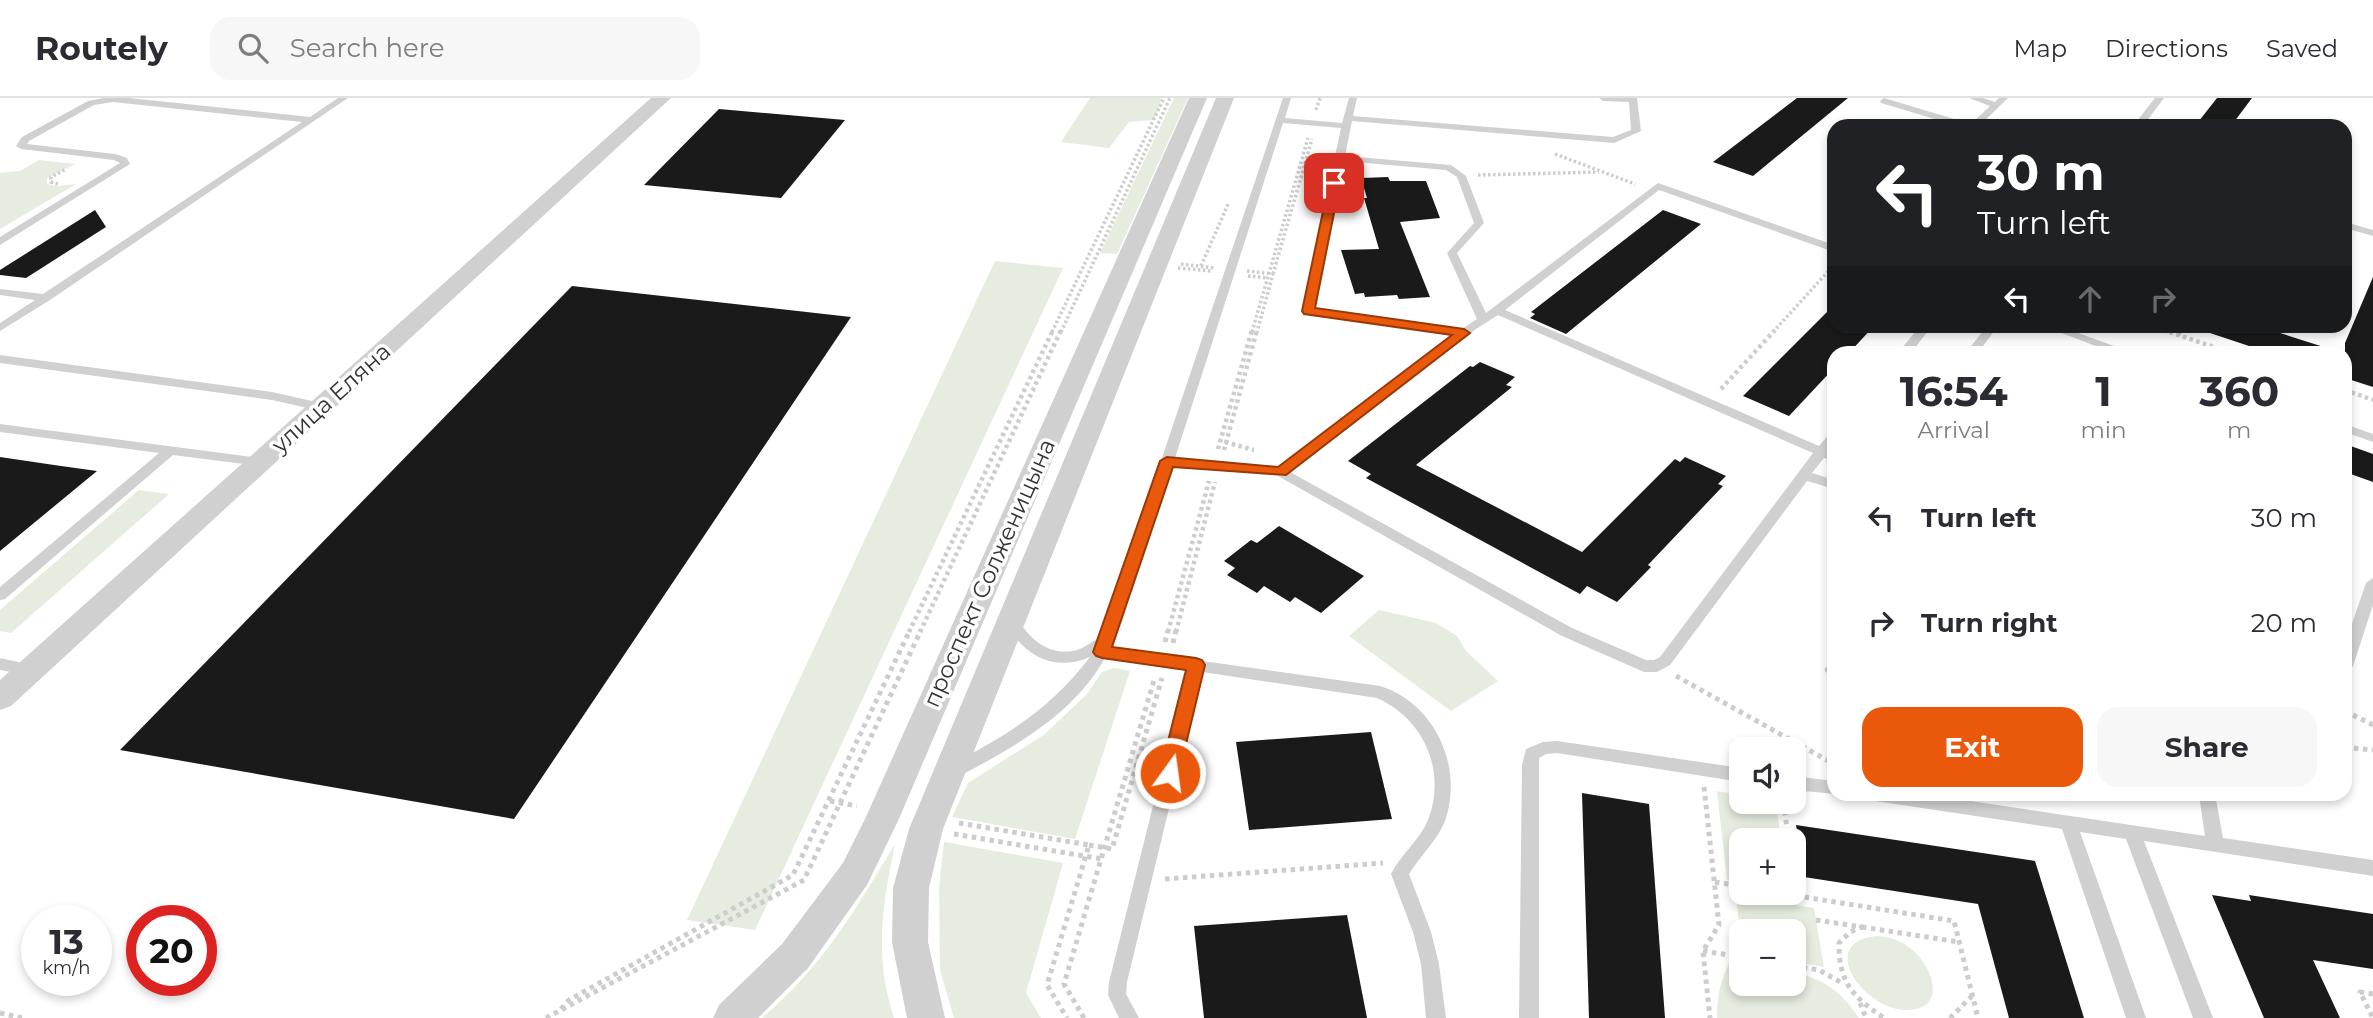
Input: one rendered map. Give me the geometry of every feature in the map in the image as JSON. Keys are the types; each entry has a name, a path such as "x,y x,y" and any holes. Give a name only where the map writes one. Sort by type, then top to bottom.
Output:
{"street":[{"name":"улица Еляна","path":"0,698 662,98"},
{"name":"проспект Солженицына","path":"732,1018 795,956 855,874 886,811 1198,98"},
{"name":"проспект Солженицына","path":"926,1018 911,942 911,888 928,824 1225,98"}],"lane":[{"path":"0,328 344,98"},
{"path":"948,774 1006,745 1037,723 1073,693 1096,665 1167,461 1287,98"},
{"path":"1353,98 1308,311 1464,333"},
{"path":"1280,120 1614,140 1636,131 1633,99 1603,98"},
{"path":"1973,98 2000,101"},
{"path":"2144,119 2160,98"},
{"path":"0,242 125,164 124,160 115,157 21,146 25,139 91,103 113,99 313,120"},
{"path":"1884,101 1944,119"},
{"path":"1982,119 2000,101"},
{"path":"1339,158 1448,167 1461,176 1479,223 1452,253 1483,320"},
{"path":"1281,472 1497,311 1658,186 1827,246"},
{"path":"2352,227 2373,233"},
{"path":"0,292 46,298"},
{"path":"1497,311 1827,454"},
{"path":"2069,333 2107,346"},
{"path":"0,359 272,396 321,407"},
{"path":"0,428 260,463"},
{"path":"2352,430 2373,438"},
{"path":"0,595 169,450"},
{"path":"1167,461 1281,472 1567,632 1644,666 1657,666 1665,661 1803,475 1827,455"},
{"path":"1803,475 1827,483"},
{"path":"2352,645 2373,583"},
{"path":"1012,620 1020,639 1036,651 1057,657 1075,656 1105,645 1160,660 1380,692 1398,698 1412,708 1433,741 1443,778 1436,819 1427,839 1400,874 1422,932 1430,964 1436,1018"},
{"path":"0,664 31,670"},
{"path":"1129,1018 1117,995 1118,982 1196,665"},
{"path":"1529,1018 1532,754 1542,748 1557,747 1729,773"},
{"path":"1806,785 1827,788"},
{"path":"1922,801 2373,868"},
{"path":"2208,801 2215,845"},
{"path":"2068,823 2136,1018"},
{"path":"2132,832 2203,1018"}],"path":[{"path":"558,1012 569,1000 793,875 831,801 1164,98"},
{"path":"546,1018 804,880 1170,98"},
{"path":"1273,274 1322,98"},
{"path":"1084,1018 1064,984 1315,124"},
{"path":"1555,154 1652,190"},
{"path":"1461,176 1604,172"},
{"path":"1200,270 1209,244 1219,232 1229,202"},
{"path":"1708,402 1827,273"},
{"path":"2172,333 2211,346"},
{"path":"2352,392 2373,400"},
{"path":"928,824 1112,849 1161,681"},
{"path":"2352,714 2373,725"},
{"path":"2352,748 2373,750"},
{"path":"1702,769 1719,925 1703,951 1710,1018"},
{"path":"831,801 886,811"},
{"path":"928,824 1102,859"},
{"path":"1067,1018 1047,985 1089,845"},
{"path":"1143,881 1408,861"},
{"path":"1715,882 1729,884"},
{"path":"1806,897 1954,920 1978,1018"},
{"path":"1816,920 1959,942"},
{"path":"1843,984 1838,964 1839,943 1850,932 1863,927"},
{"path":"1703,951 1729,955"},
{"path":"1806,968 1819,970 1843,984 1860,1002 1884,1018"},
{"path":"2372,1018 2360,992 2373,994"},
{"path":"1951,1018 1973,996"},
{"path":"1860,1002 1867,1018"},
{"path":"0,1013 22,1018"}],"shaded area":[{"path":"1090,98 1162,98 1154,120 1129,122 1109,148 1061,142"},
{"path":"1174,98 1188,98 1117,254 1100,253"},
{"path":"39,160 75,164 47,178 47,184 76,184 0,229 0,173 20,171"},
{"path":"995,261 1063,268 755,930 687,920"},
{"path":"139,490 169,494 11,633 0,631 0,610"},
{"path":"1379,610 1436,623 1457,636 1466,651 1498,681 1451,711 1349,636"},
{"path":"1114,668 1130,671 1075,839 952,817 968,783 1045,734 1087,694 1102,672"},
{"path":"1717,791 1729,793 1729,814 1778,814 1779,828 1729,828 1727,880"},
{"path":"944,842 1063,863 1026,993 1041,1018 954,1018 940,970 939,888"},
{"path":"895,844 882,931 884,973 894,1018 762,1018 820,958 851,915"},
{"path":"1737,905 1794,905 1814,908 1824,967 1806,964 1806,919 1739,919"},
{"path":"1877,936 1904,944 1924,963 1933,984 1928,1003 1919,1008 1905,1010 1889,1007 1862,988 1852,975 1848,962 1849,950 1859,941"},
{"path":"1729,964 1729,996 1806,996 1806,976 1839,994 1859,1018 1717,1018 1724,976"}],"building":[{"path":"1797,98 1848,98 1753,176 1713,162"},
{"path":"2217,98 2252,98 2236,119 2200,119"},
{"path":"719,109 845,120 781,198 644,185"},
{"path":"1388,177 1390,181 1426,181 1440,218 1400,222 1430,297 1399,299 1397,295 1365,297 1364,293 1355,294 1341,250 1379,249 1361,178"},
{"path":"95,210 106,227 26,278 0,275 0,270"},
{"path":"1663,210 1701,224 1566,334 1530,318 1535,314 1531,312"},
{"path":"2373,277 2373,387 2352,380 2352,346 2345,346 2345,343 2349,333 2352,333 2352,326"},
{"path":"572,286 851,317 514,819 120,750"},
{"path":"1827,312 1827,333 1868,333 1855,346 1827,346 1827,375 1789,416 1743,396"},
{"path":"2210,333 2280,333 2321,346 2249,346"},
{"path":"1480,362 1515,377 1506,385 1512,387 1416,465 1582,552 1675,459 1680,462 1685,457 1726,476 1718,484 1723,486 1617,602 1587,586 1580,594 1366,478 1371,474 1348,461 1470,366"},
{"path":"2352,446 2373,454 2373,482 2352,474"},
{"path":"0,457 54,465 97,471 0,551"},
{"path":"1279,526 1364,576 1321,613 1295,597 1290,602 1264,586 1257,593 1227,575 1235,568 1224,561 1251,540 1257,543"},
{"path":"1371,732 1392,819 1249,830 1236,742"},
{"path":"1582,793 1649,804 1665,1018 1589,1018"},
{"path":"1796,825 2035,861 2084,1018 2009,1018 1978,904 1806,877 1806,828 1796,828"},
{"path":"2212,895 2251,901 2249,895 2373,914 2373,969 2313,960 2340,1018 2264,1018"},
{"path":"1347,915 1367,1018 1204,1018 1194,926"}],"route":[{"path":"1170,773 1196,665 1102,652 1109,638 1167,461 1281,472 1464,333 1308,311 1334,183"}]}
